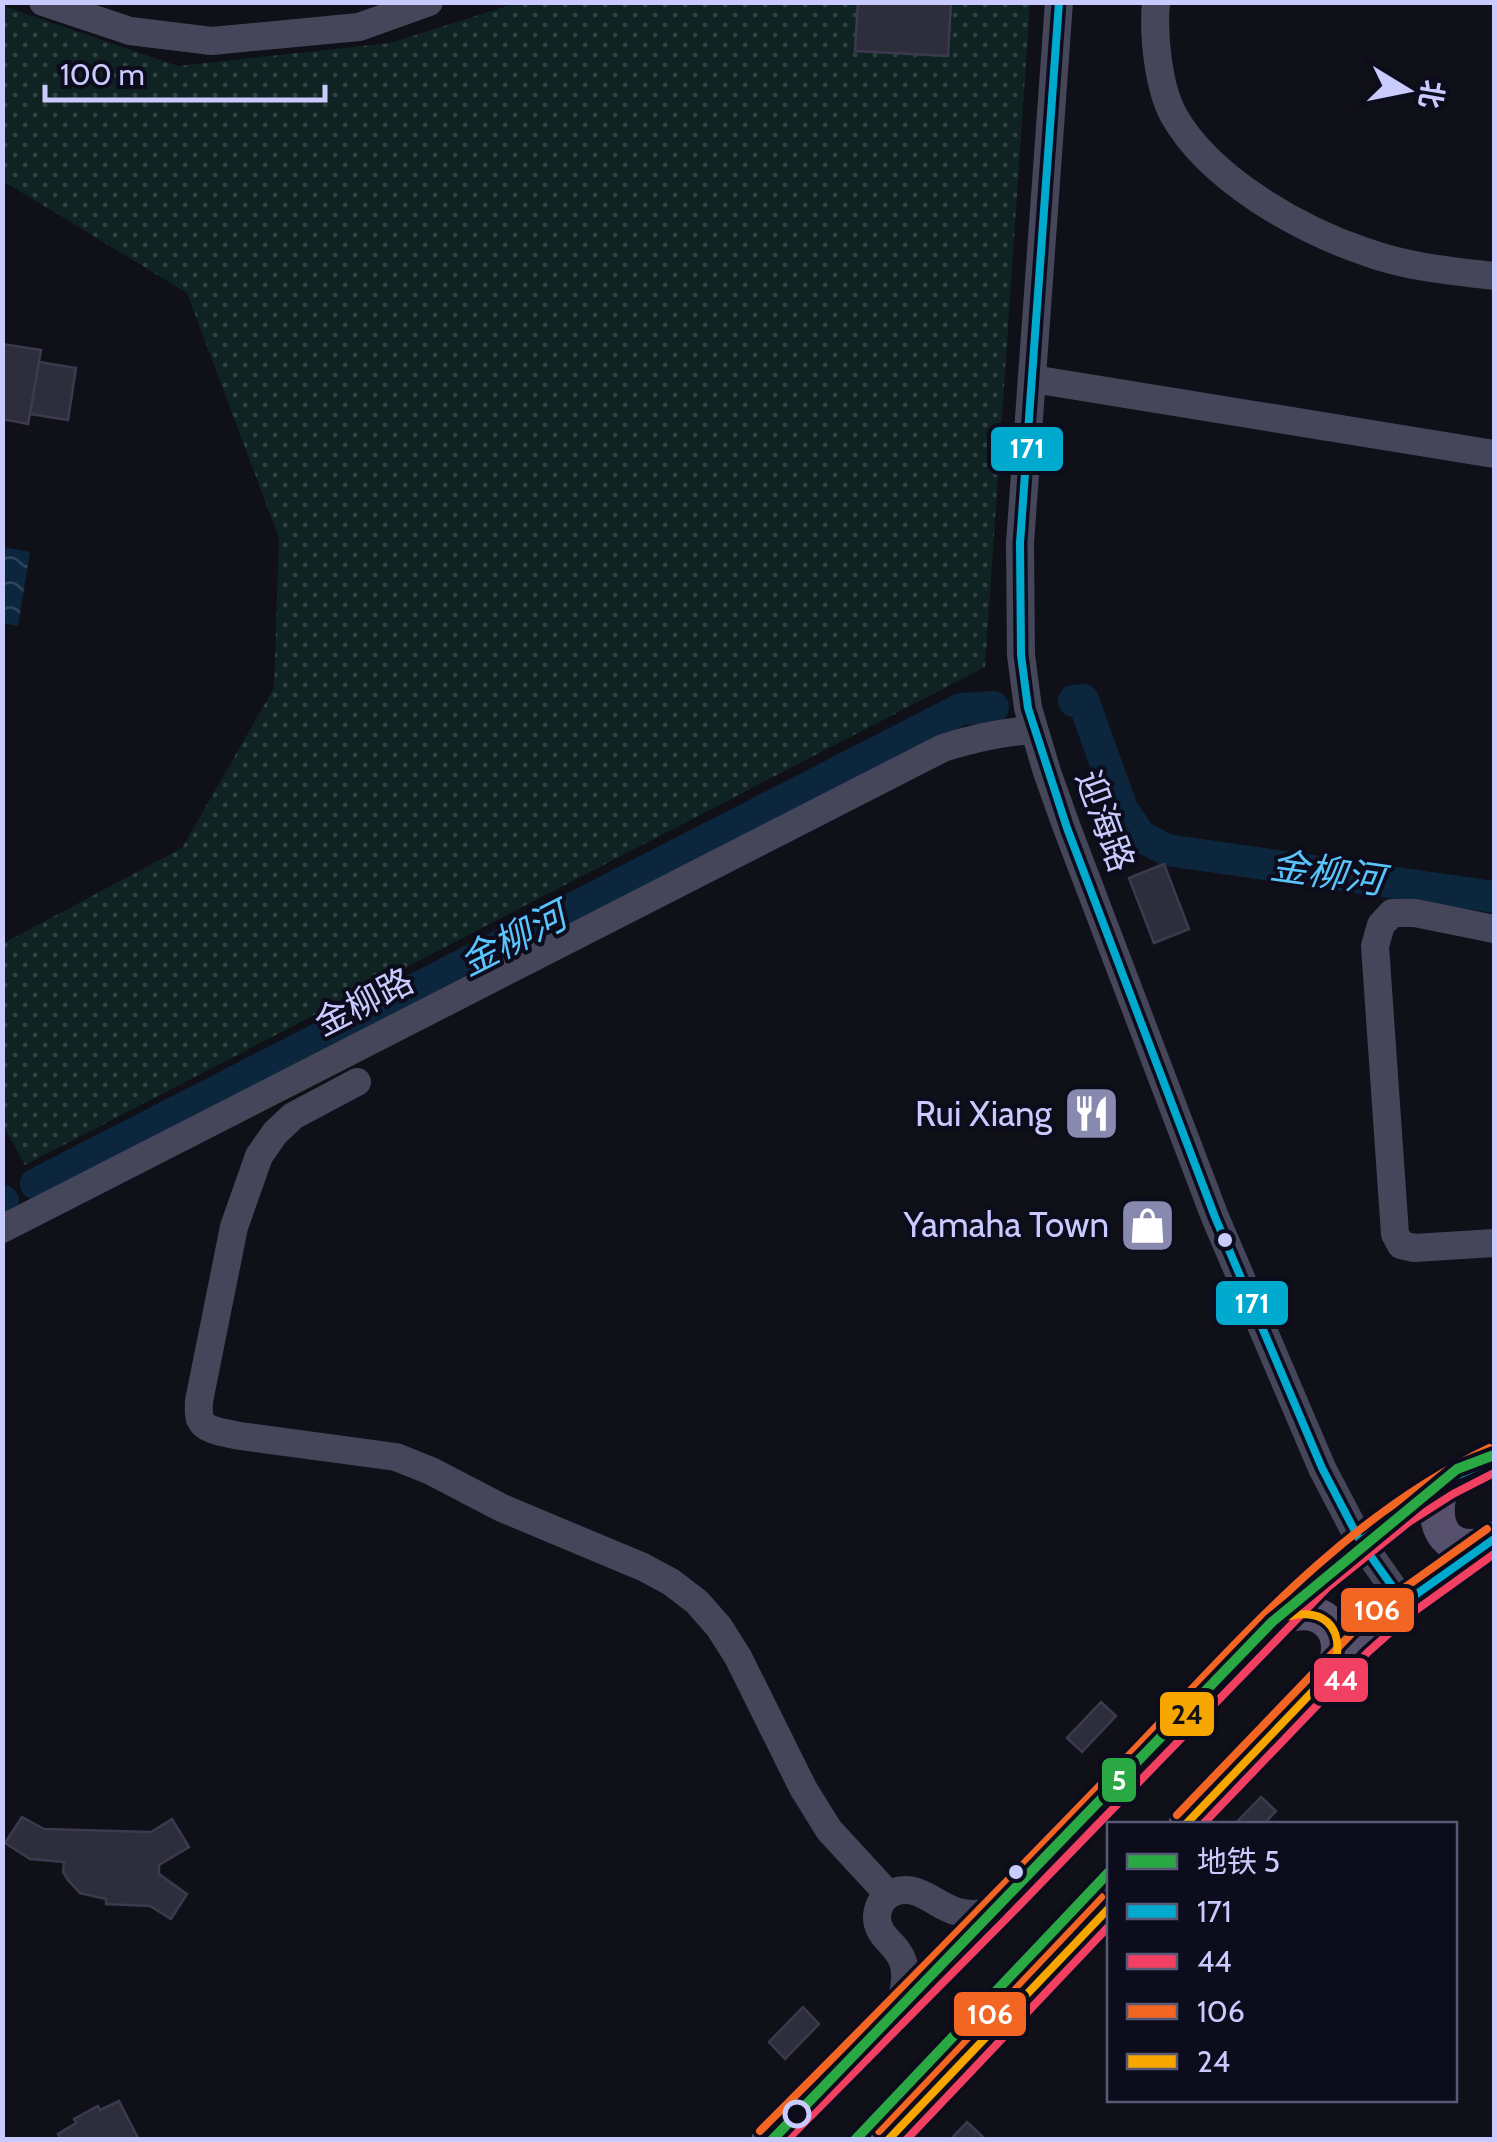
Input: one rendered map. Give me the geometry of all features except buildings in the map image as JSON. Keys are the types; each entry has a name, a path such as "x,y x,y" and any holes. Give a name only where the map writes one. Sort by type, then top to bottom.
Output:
{"main road":[{"path":"769,2140 1318,1578 1360,1541 1456,1476 1494,1460"},
{"path":"1441,1487 1436,1519 1446,1537 1465,1547 1490,1542"},
{"path":"1188,1822 1359,1642 1404,1603 1490,1542"},
{"path":"1279,1619 1310,1612 1328,1621 1338,1639 1334,1669"},
{"path":"888,2140 1107,1909"}],"street":[{"path":"42,2 130,31 212,40 359,28 429,2"},
{"name":"迎海路","path":"1059,2 1020,543 1021,655 1028,708 1067,828 1214,1216 1322,1468 1360,1541 1404,1603"},
{"path":"1156,2 1156,44 1173,114 1200,149 1239,186 1308,228 1368,253 1431,269 1494,276"},
{"path":"1033,378 1494,454"},
{"name":"金柳路","path":"2,1229 943,748 974,737 1034,730"},
{"path":"1494,928 1415,913 1392,913 1380,925 1374,946 1394,1234 1401,1244 1414,1248 1494,1243"},
{"path":"356,1082 293,1116 274,1133 259,1156 234,1227 199,1401 200,1419 206,1426 240,1436 396,1457 671,1582 697,1602 718,1627 738,1657 820,1816 888,1894"},
{"path":"900,2008 903,1960 882,1935 877,1922 880,1904 888,1894 917,1891 962,1914 996,1911"}],"green space":[{"path":"517,3 1030,3 985,667 25,1165 3,1125 2,944 182,848 274,688 279,538 187,293 3,181 3,6 178,66 390,43"}],"water":[{"path":"3,547 30,552 18,626 3,623"}],"waterway":[{"name":"金柳河","path":"1074,701 1083,700 1122,809 1140,836 1167,850 1494,897"},
{"name":"金柳河","path":"36,1184 961,709 993,707"}],"metro line":[{"name":"5","path":"772,2140 1272,1622 1457,1469 1494,1455"},
{"name":"5","path":"855,2140 1107,1874"}],"transit line":[{"name":"171","path":"1059,2 1020,543 1021,655 1028,708 1067,828 1215,1217 1322,1468 1360,1541 1404,1603 1494,1539"},
{"name":"106","path":"760,2131 1289,1591 1383,1512 1489,1448"},
{"name":"171","path":"1360,1541 1456,1476 1494,1459"},
{"name":"44","path":"787,2140 1327,1588 1409,1522 1494,1473"},
{"name":"106","path":"1177,1815 1351,1634 1397,1593 1487,1529"},
{"name":"44","path":"1205,1822 1368,1652 1412,1613 1494,1554"},
{"name":"24","path":"769,2140 1279,1619 1307,1614 1327,1622 1337,1641 1334,1669 1188,1822"},
{"name":"106","path":"879,2131 1101,1897"},
{"name":"24","path":"888,2140 1107,1910"},
{"name":"44","path":"906,2140 1107,1928"}],"place":[{"name":"Rui Xiang","path":"1091,1114"},
{"name":"Yamaha Town","path":"1148,1225"}]}
